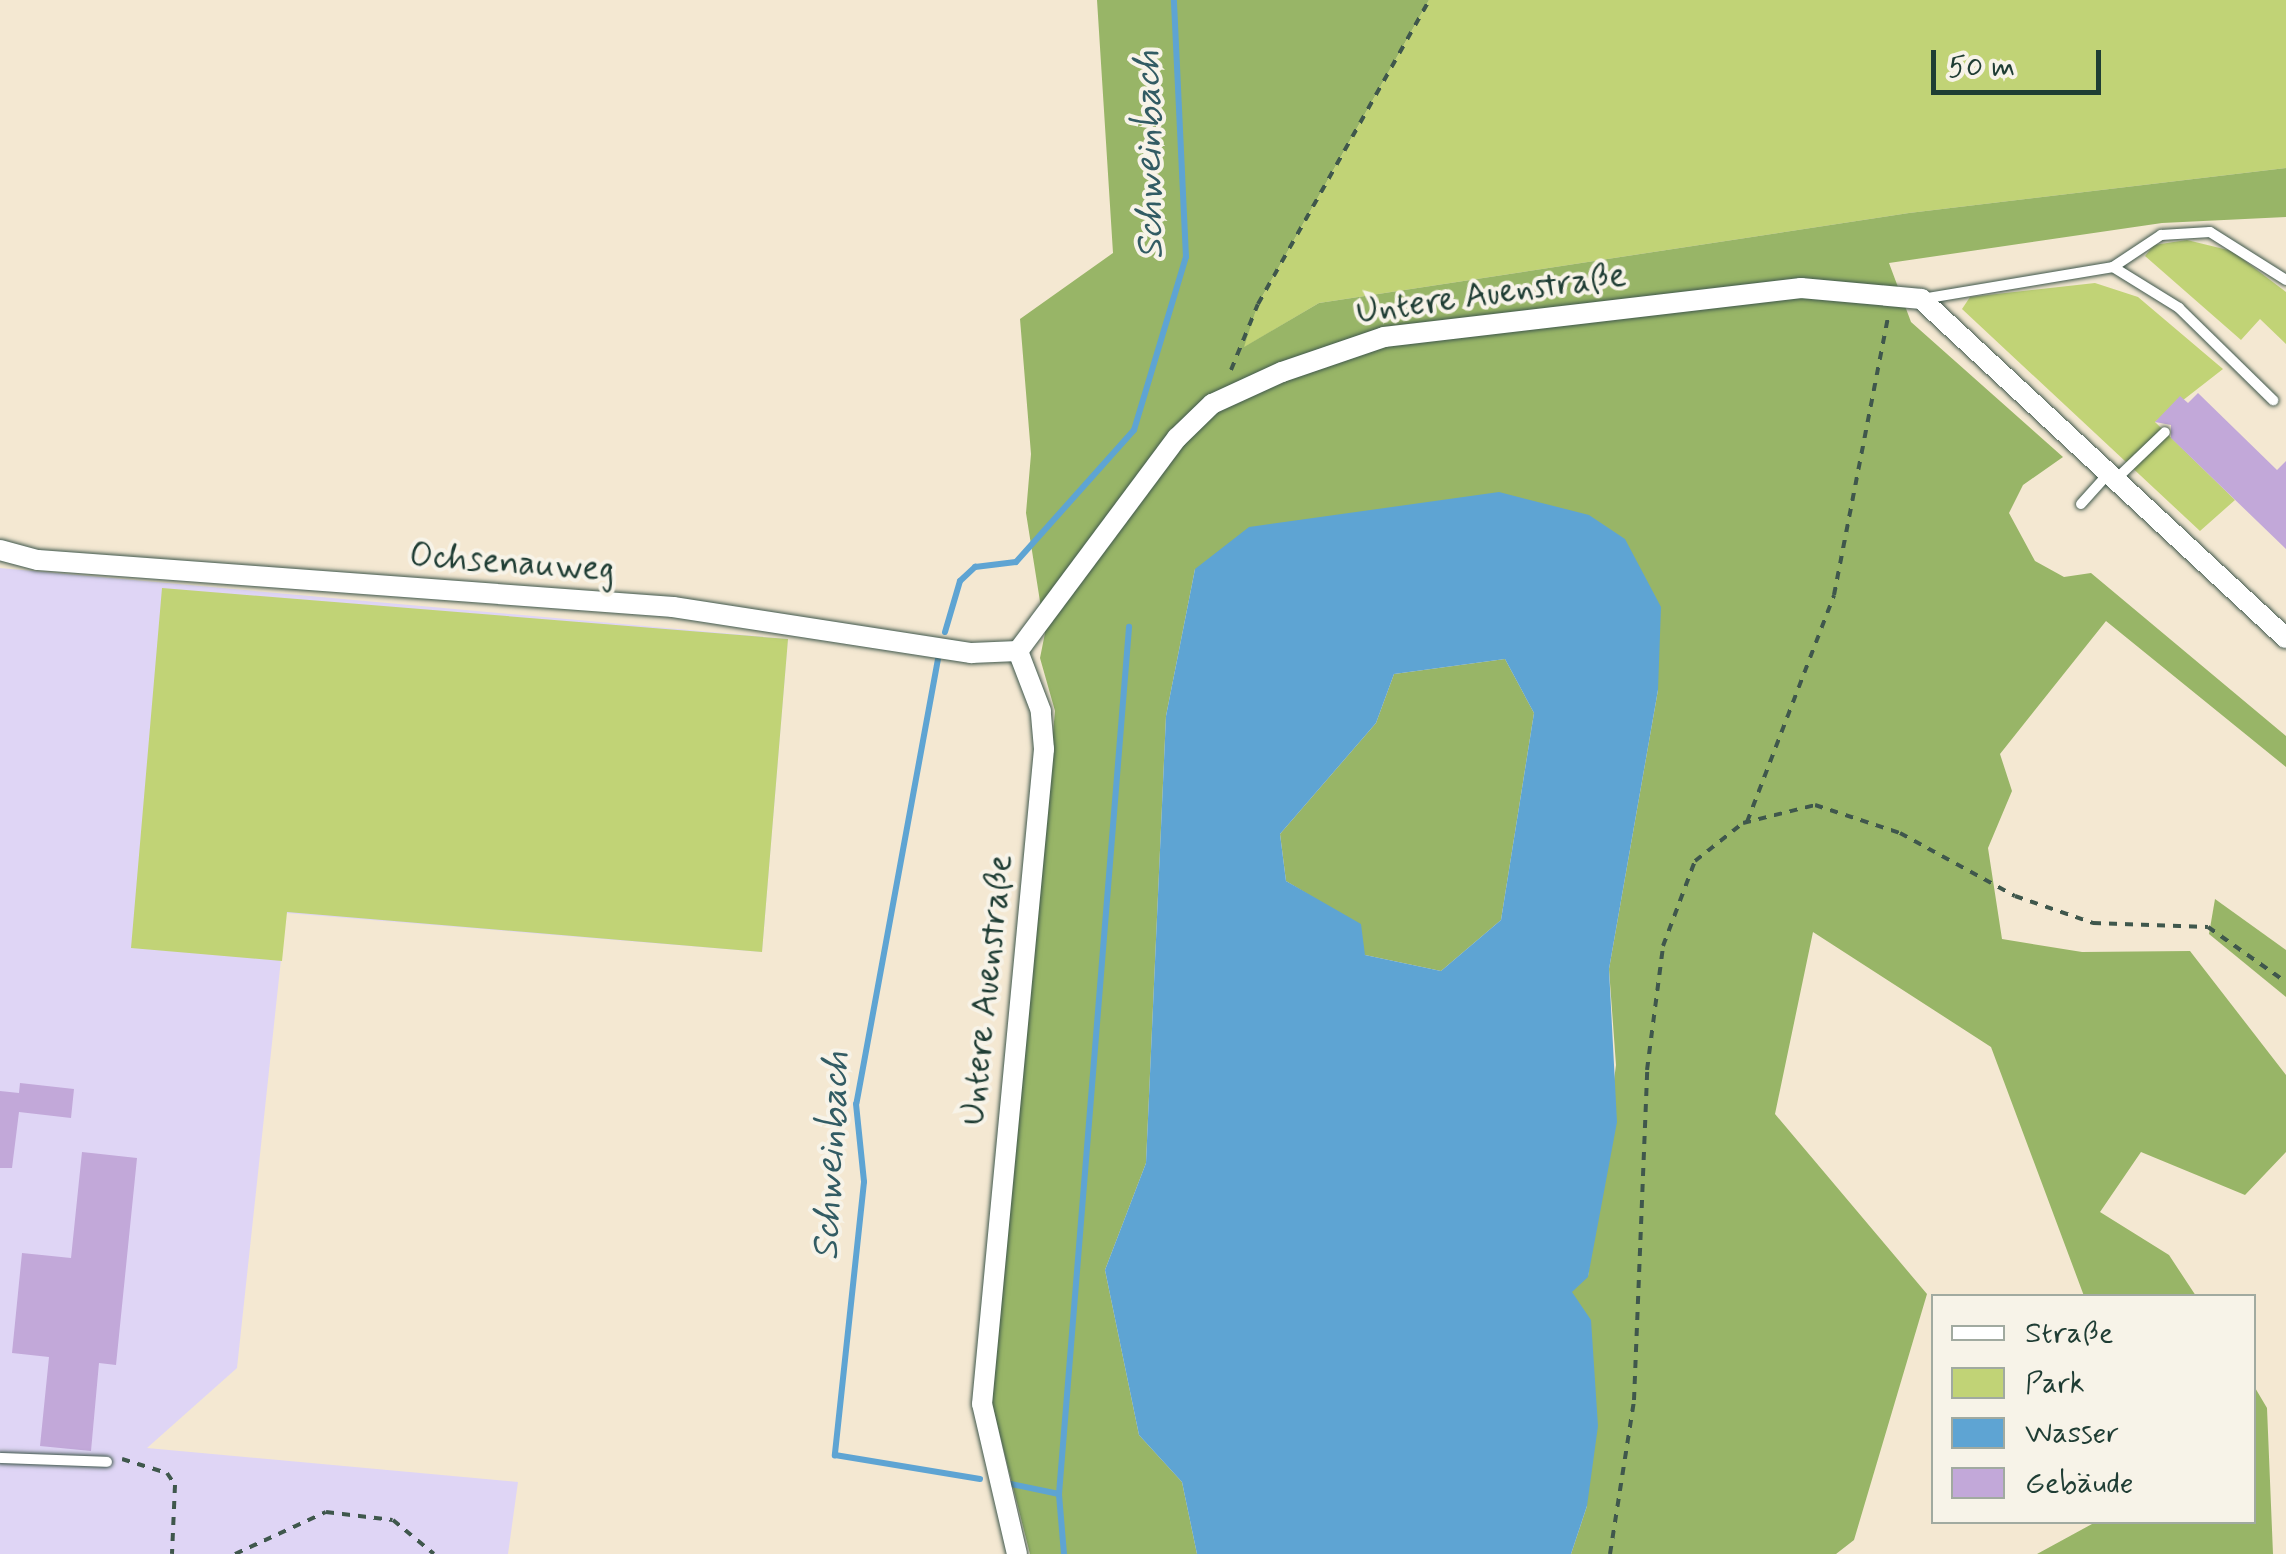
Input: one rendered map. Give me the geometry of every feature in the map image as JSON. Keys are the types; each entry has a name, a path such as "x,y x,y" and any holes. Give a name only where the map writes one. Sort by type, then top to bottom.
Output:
{"street":[{"name":"Untere Auenstraße","path":"1018,1554 982,1404 1044,749 1041,711 1018,650 1131,490 1212,404 1384,337 1800,288 1921,299"},
{"path":"1921,299 2286,638"},
{"name":"Ochsenauweg","path":"0,550 38,560 673,607 957,649 1018,650"}],"lane":[{"path":"1921,299 2113,267 2161,234 2198,231 2238,242 2286,280"},
{"path":"2113,267 2179,308 2273,400"},
{"path":"2081,504 2165,432"},
{"path":"0,1458 107,1462"}],"path":[{"path":"1212,404 1258,304 1429,0"},
{"path":"1746,822 1834,595 1892,294"},
{"path":"1610,1554 1631,1436 1646,1070 1663,946 1695,862 1746,822 1815,805 1900,833 2015,896 2093,923 2208,927 2286,982"},
{"path":"107,1462 133,1457 167,1473 175,1485 172,1554"},
{"path":"235,1554 326,1512 393,1520 434,1554"}],"shaded area":[{"path":"0,568 788,639 762,952 286,913 237,1368 147,1448 518,1482 508,1554 0,1554"}],"green space":[{"path":"1097,0 1429,0 1258,304 1244,347 1319,303 1909,213 2286,168 2286,217 2162,223 1889,263 1911,322 2063,457 2023,485 2009,513 2035,561 2064,577 2091,573 2286,736 2286,767 2106,621 2000,754 2012,791 1988,848 2002,939 2082,952 2190,951 2286,1075 2286,1152 2245,1195 2141,1152 2100,1212 2169,1255 2195,1294 2083,1294 1991,1047 1813,932 1775,1114 1927,1294 1854,1540 1836,1554 1571,1554 1587,1506 1571,1292 1588,1276 1616,1065 1609,969 1658,690 1195,569 1166,716 1146,1163 1105,1270 1139,1435 1182,1482 1197,1554 1030,1554 992,1404 1055,711 1040,658 1045,633 1026,513 1031,454 1020,319 1113,253"},
{"path":"1429,0 2286,0 2286,168 1909,213 1319,303 1243,348 1258,304"},
{"path":"2187,240 2232,251 2286,292 2286,344 2260,319 2241,340 2145,256 2154,245"},
{"path":"2095,283 2138,297 2223,369 2155,422 2235,500 2200,531 1962,309 1970,297"},
{"path":"162,588 788,639 762,952 287,912 282,961 131,948"},
{"path":"1505,659 1534,713 1501,920 1441,971 1365,955 1319,901 1286,881 1280,834 1376,723 1394,674"},
{"path":"2215,899 2286,950 2286,997 2209,934"},
{"path":"2256,1389 2267,1408 2273,1554 2037,1554 2092,1524 2256,1524"}],"water":[{"path":"1499,492 1589,515 1625,539 1661,607 1658,690 1609,969 1617,1122 1588,1277 1572,1292 1591,1320 1598,1426 1587,1506 1571,1554 1197,1554 1182,1482 1139,1435 1105,1270 1146,1163 1166,716 1195,569 1249,527","holes":["1505,659 1534,713 1501,920 1441,971 1365,955 1361,924 1286,881 1280,834 1376,723 1394,674"]}],"building":[{"path":"2198,393 2277,470 2286,461 2286,549 2171,438 2171,425 2155,422 2180,396 2188,403"},
{"path":"20,1083 74,1089 71,1118 19,1112 12,1168 0,1168 0,1091 19,1093"},
{"path":"82,1152 137,1158 116,1365 99,1363 91,1451 40,1446 49,1357 12,1353 22,1253 71,1258"}],"waterway":[{"name":"Schweinbach","path":"945,632 960,581 975,567 1016,562 1134,430 1186,257 1174,0"},
{"name":"Schweinbach","path":"1064,1554 1059,1494 1129,627"},
{"name":"Schweinbach","path":"938,659 856,1104 864,1182 835,1455 980,1479"},
{"name":"Schweinbach","path":"1011,1484 1059,1494"}]}
